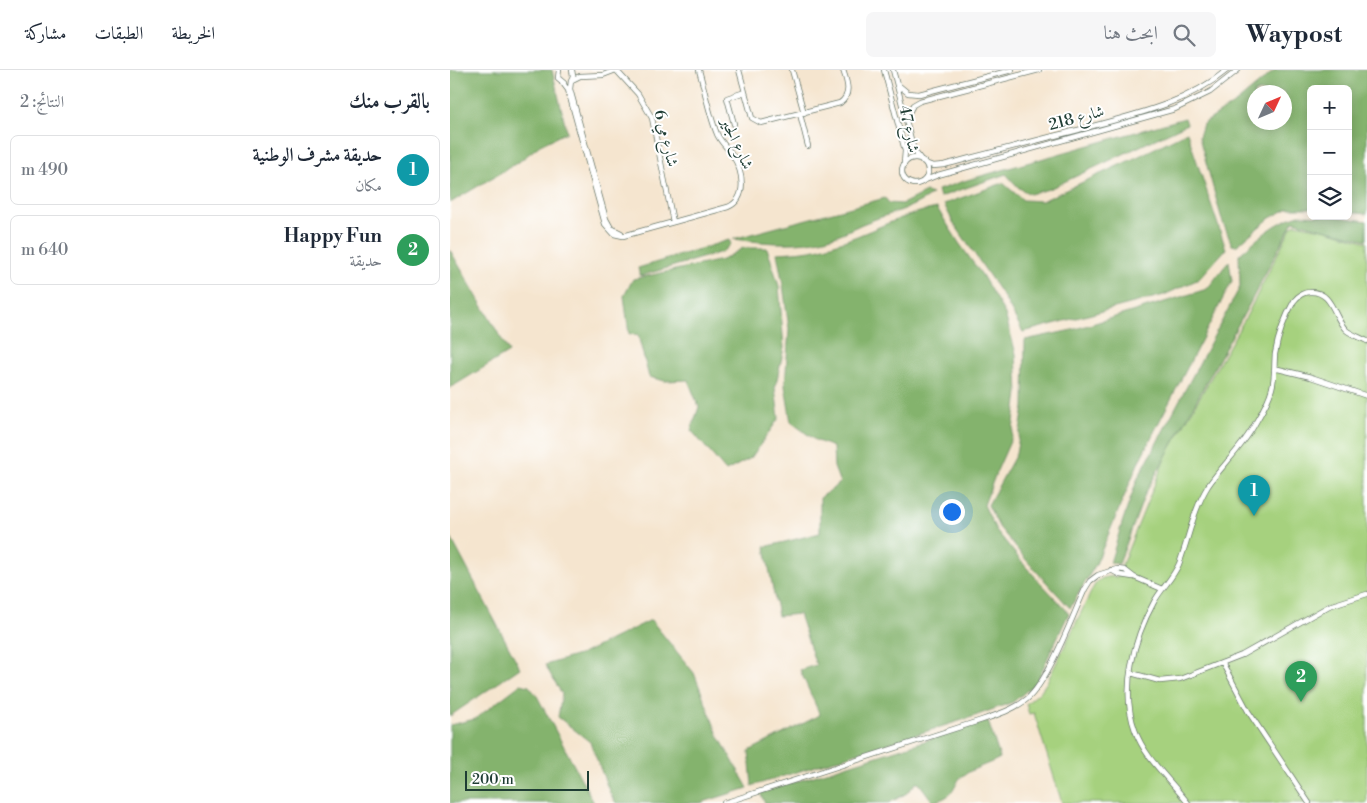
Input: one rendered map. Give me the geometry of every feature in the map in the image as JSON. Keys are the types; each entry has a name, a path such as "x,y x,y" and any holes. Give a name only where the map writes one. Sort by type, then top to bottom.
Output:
{"street":[{"path":"559,70 558,78 568,90 605,224 614,234 627,235"},
{"path":"572,70 573,76 570,89 608,222 615,231 627,235"},
{"path":"572,70 582,76"},
{"path":"562,82 582,76 598,76 616,70"},
{"name":"شارع مي 6","path":"616,70 638,94 652,118 672,222"},
{"name":"شارع الجير","path":"627,235 732,205 739,198 742,188 736,160 721,142 716,131 699,70"},
{"path":"738,70 751,114 758,122 765,123 837,104 845,98 848,89 843,70"},
{"path":"792,70 808,146"},
{"name":"شارع 47","path":"884,70 905,150 904,163"},
{"name":"شارع 47","path":"894,70 914,150 924,162"},
{"path":"897,84 908,93 919,94 1012,70"},
{"path":"906,118 913,105 920,101 1039,70"},
{"name":"شارع 218","path":"924,162 937,166 944,165 1103,123 1173,102 1206,85 1226,70"},
{"path":"923,181 927,174 924,162 917,158 911,158 904,163 902,174 906,181 916,184 938,175 1175,109 1210,92 1238,70"},
{"path":"734,124 727,98 745,92"},
{"path":"1188,803 1153,762 1138,738 1133,724 1129,704 1131,672 1142,628 1162,589 1178,565 1203,494 1256,423 1272,390 1277,347 1283,324 1294,301 1302,294 1313,292 1324,295 1331,303 1345,329 1367,341"},
{"path":"1274,370 1280,369 1304,375 1367,396"},
{"path":"724,803 1007,711 1032,694 1043,679 1088,584 1098,575 1111,570 1123,569 1134,577 1162,589"},
{"path":"1131,672 1154,680 1180,679 1223,664 1251,651 1326,607 1367,594"},
{"path":"1223,664 1248,711 1309,803"}],"green space":[{"path":"450,70 552,70 567,132 540,145 520,161 450,203"},
{"path":"1275,70 1367,70 1367,214 1352,212 1352,85 1307,85 1307,208 1289,208 1270,218 1236,246 1232,245 1222,220 1199,137 1203,124 1247,93 1247,130 1292,130 1292,85 1257,85"},
{"path":"1185,118 1187,124 1049,189 1030,194 1019,188 1006,174 940,197 938,190 967,180"},
{"path":"1187,132 1226,249 1199,279 1164,295 1023,332 1005,299 953,222 944,204 1003,183 1023,200 1042,201"},
{"path":"926,192 932,194 910,207 823,239 810,242 784,243 733,239 885,198 889,203 902,204"},
{"path":"937,208 982,275 1005,314 1016,354 1018,393 1012,437 984,505 996,530 1026,567 1069,613 1036,683 1013,702 972,717 752,786 749,751 820,715 800,670 816,665 799,614 778,616 765,547 820,533 820,498 840,483 834,467 833,447 815,440 791,422 785,386 789,329 777,253 824,247 910,215"},
{"path":"1299,215 1307,215 1307,220 1352,219 1367,221 1367,240 1293,221 1145,494 1119,564 1110,563 1137,480 1240,287 1239,255 1260,237 1290,218"},
{"path":"1295,224 1327,230 1367,242 1367,803 1062,803 1034,713 1029,714 1026,704 1040,692 1047,682 1094,586 1104,578 1117,577 1166,456 1247,315 1291,227"},
{"path":"729,240 731,244 722,252 640,276 638,268"},
{"path":"743,248 767,248 779,286 784,348 775,388 779,418 751,458 726,471 691,430 699,407 688,380 665,381 649,377 638,335 629,334 624,296 633,279 722,260"},
{"path":"450,250 509,352 450,388"},
{"path":"1229,261 1232,281 1139,461 1096,564 1070,608 999,527 988,505 1016,454 1024,407 1025,340 1072,330 1207,289"},
{"path":"450,536 520,668 450,716"},
{"path":"651,620 694,673 718,735 748,788 700,803 616,803 610,793 590,742 558,717 562,694 545,665 582,654"},
{"path":"521,684 529,686 537,696 594,803 450,803 450,725 475,719"},
{"path":"988,721 1000,758 961,777 951,793 937,801 933,802 919,783 916,783 907,793 889,803 765,803 760,793"}],"place":[{"name":"حديقة مشرف الوطنية","path":"1254,516"},
{"name":"Happy Fun","path":"1301,702"}]}
